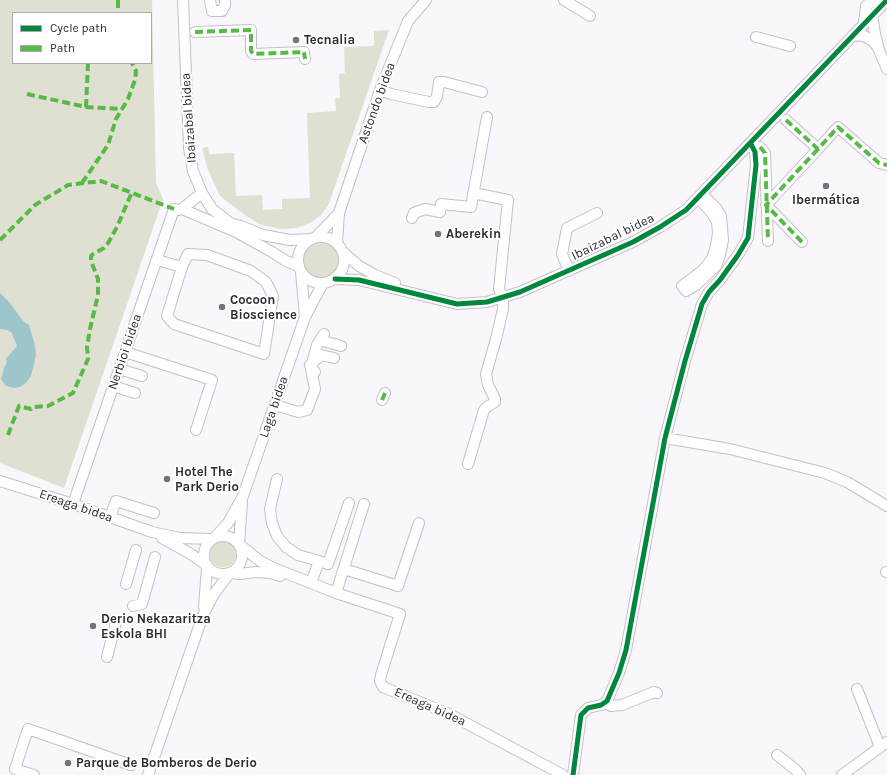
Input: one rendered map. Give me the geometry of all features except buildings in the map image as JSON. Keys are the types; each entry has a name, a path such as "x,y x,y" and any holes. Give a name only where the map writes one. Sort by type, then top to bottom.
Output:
{"street":[{"name":"Ibaizabal bidea","path":"183,0 189,148 193,171 202,193 212,209 230,223 236,232 300,269"},
{"path":"210,0 212,11 222,11 225,5 225,0"},
{"name":"Astondo bidea","path":"340,248 339,213 380,90 408,21 426,0"},
{"path":"564,0 590,16"},
{"path":"864,23 864,9 867,2 882,0"},
{"name":"Ibaizabal bidea","path":"335,279 359,280 457,304 487,302 503,298 569,271 633,242 686,210 755,145 872,14 887,0"},
{"path":"872,14 879,50 887,69"},
{"path":"195,32 251,30 251,51 253,54 304,52 305,59"},
{"path":"853,35 864,36 874,42 879,50"},
{"path":"756,37 790,46"},
{"path":"380,90 391,94 429,102 434,102 437,96 439,82 482,92"},
{"path":"412,218 414,213 425,209 440,212 441,204 471,207 487,117"},
{"path":"786,120 818,149"},
{"path":"766,205 838,127 879,163 887,165"},
{"path":"755,145 765,153 768,241"},
{"path":"574,775 581,715 588,708 606,703 613,688 626,650 666,438 685,361 702,304 709,292 720,280 738,255 748,238 756,165 755,145"},
{"path":"202,193 182,209 236,232"},
{"path":"468,464 484,410 486,407 495,402 488,385 486,374 503,309 503,298 499,289 508,200 473,193"},
{"path":"700,196 716,208 721,216 723,240 716,266 696,285 686,291 682,286 703,270 712,259 718,233 717,222 700,196"},
{"path":"766,205 802,242"},
{"name":"Nerbioi bidea","path":"73,504 174,208 178,210 182,209"},
{"name":"Astondo bidea","path":"313,238 339,213"},
{"path":"569,271 562,254 567,228 597,213"},
{"name":"Ibaizabal bidea","path":"230,223 263,235 290,240 313,238"},
{"path":"313,238 330,238 340,248 343,265 335,279 330,282 323,283 311,281 300,269 298,257 300,248 313,238"},
{"name":"Ibaizabal bidea","path":"340,248 359,266 375,275 437,300"},
{"path":"188,254 207,255 252,270 266,282 273,296 264,354 174,324 167,316 182,267 188,254"},
{"path":"157,260 182,267"},
{"name":"Laga bidea","path":"300,269 305,317"},
{"name":"Laga bidea","path":"213,538 228,523 242,496 305,317 323,283"},
{"path":"312,366 321,355 334,358 323,350 322,337"},
{"path":"275,405 298,412 307,410 315,389 312,366 317,345 322,337"},
{"path":"322,337 341,346"},
{"path":"125,352 212,380 196,430"},
{"path":"312,366 321,379"},
{"path":"119,369 142,376"},
{"path":"113,386 135,393"},
{"path":"666,438 730,450 825,473 847,482 887,506"},
{"path":"277,479 270,509 272,522 277,536 286,547 298,555 328,564 349,503"},
{"name":"Ereaga bidea","path":"0,481 73,504 152,532"},
{"name":"Laga bidea","path":"239,545 242,496"},
{"path":"110,517 116,501 154,513"},
{"path":"336,593 364,504"},
{"path":"344,569 398,586 419,523"},
{"path":"148,775 203,615 214,594 230,573 239,566 242,559 242,552 239,545 234,539 228,536 213,538 180,538 152,532"},
{"path":"152,532 191,554 217,574 230,573"},
{"path":"203,615 207,583 204,550 213,538"},
{"name":"Ereaga bidea","path":"239,545 260,561 276,569 336,593 400,614 381,675 380,681 383,687 449,714 563,775"},
{"path":"126,584 136,550"},
{"path":"132,606 142,604 156,557"},
{"path":"311,583 319,561"},
{"name":"Ereaga bidea","path":"230,573 271,573 295,581 311,583"},
{"path":"108,657 116,622"},
{"path":"842,775 883,744 857,689"},
{"path":"606,703 611,706 622,705 654,692 657,693"},
{"path":"34,775 15,769 28,730 131,765"},
{"path":"777,755 800,775"}],"shaded area":[{"path":"0,0 152,0 156,183 163,199 64,488 0,463"},
{"path":"389,30 328,206 321,215 312,222 297,228 281,229 261,225 220,196 208,170 202,148 208,147 209,154 234,153 236,196 262,195 263,210 282,209 282,199 310,198 307,113 336,111 335,98 340,98 339,74 345,73 344,47 374,46 374,31"},
{"path":"321,243 331,246 336,251 339,261 336,271 331,276 321,279 311,276 306,271 303,261 306,251 311,246"},
{"path":"223,541 232,545 236,554 232,563 223,567 214,563 210,554 214,545"}],"water":[{"path":"0,293 24,322 29,325 35,346 36,355 31,376 26,383 20,387 14,388 6,386 1,379 7,362 6,359 17,346 12,333 8,330 0,329"}],"marked path":[{"path":"118,0 118,12"},
{"path":"195,32 251,30 251,51 253,54 304,52 305,59"},
{"path":"86,107 88,64"},
{"path":"82,183 108,145 116,119 128,99 135,80 136,71 132,64"},
{"path":"27,94 86,107 122,109"},
{"path":"786,120 818,149 838,127 879,163 887,165"},
{"path":"760,147 765,153 768,241"},
{"path":"802,242 766,205 818,149"},
{"path":"0,240 35,205 68,185 101,181 174,209"},
{"path":"8,435 19,406 31,409 33,407 48,406 73,393 88,359 87,347 98,295 98,279 91,261 91,256 107,245 117,227 132,192"},
{"path":"382,400 385,393"}],"cycle path":[{"path":"335,279 359,280 457,304 487,302 520,292 633,242 686,210 887,0"},
{"path":"573,775 581,715 588,708 601,705 607,701 619,673 626,650 665,438 685,361 702,304 709,292 720,280 738,255 748,238 756,165 755,152 751,144"}],"place":[{"name":"Tecnalia","path":"296,40"},
{"name":"Ibermática","path":"826,186"},
{"name":"Aberekin","path":"438,234"},
{"name":"Cocoon Bioscience","path":"222,307"},
{"name":"Hotel The Park Derio","path":"167,479"},
{"name":"Derio Nekazaritza Eskola BHI","path":"93,626"},
{"name":"Parque de Bomberos de Derio","path":"68,763"}]}
